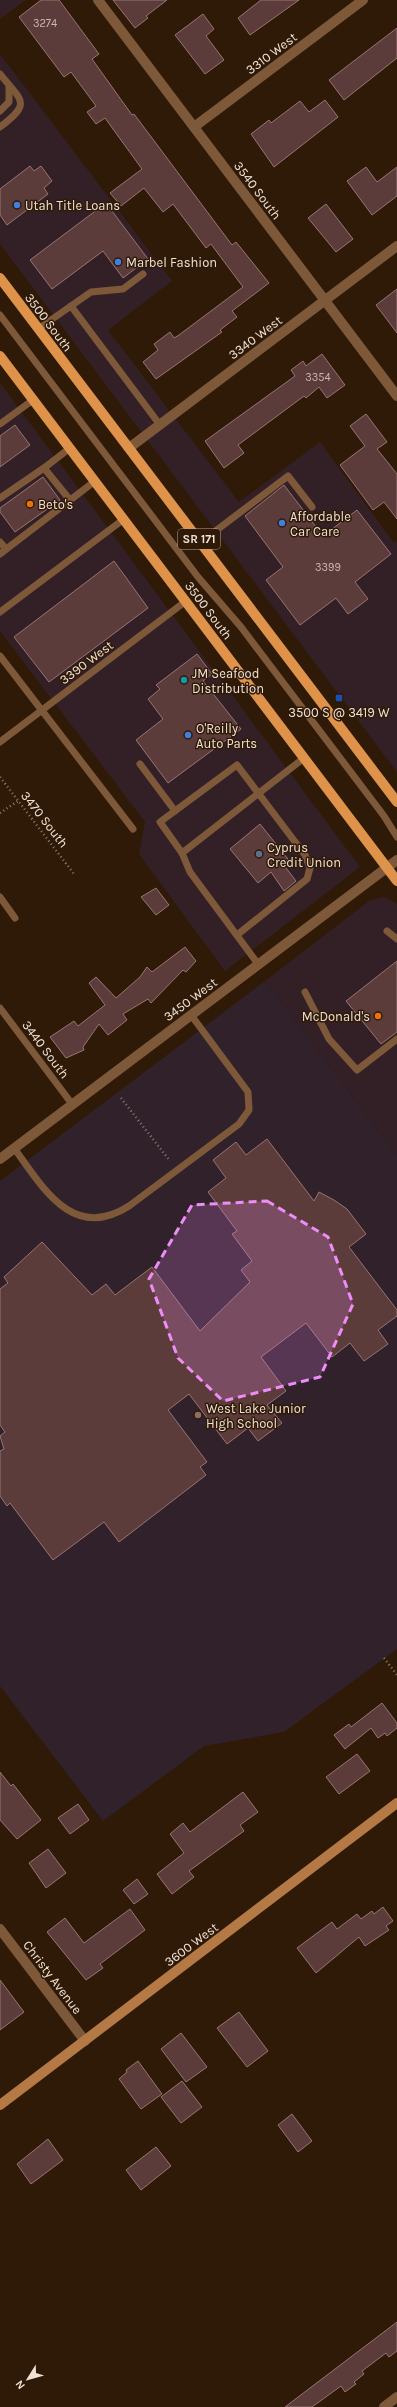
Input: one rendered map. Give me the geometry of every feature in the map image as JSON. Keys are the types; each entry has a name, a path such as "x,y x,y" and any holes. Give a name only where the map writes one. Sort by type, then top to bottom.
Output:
{"main road":[{"name":"3500 South","path":"0,278 397,802"},
{"name":"3500 South","path":"0,356 397,881"}],"street":[{"name":"3540 South","path":"98,0 397,396"},
{"name":"3310 West","path":"194,127 364,0"},
{"name":"3340 West","path":"129,448 397,246"},
{"name":"3450 West","path":"0,1159 397,860"},
{"name":"3600 West","path":"0,2105 397,1803"},
{"name":"Christy Avenue","path":"0,1929 85,2041"},
{"path":"384,2407 397,2397"}],"lane":[{"path":"0,74 19,97 21,107 15,116 0,127"},
{"path":"0,111 10,99 9,86"},
{"path":"38,329 91,292 123,289 143,274"},
{"path":"71,306 160,425"},
{"path":"0,315 198,577 269,665 384,816 397,837"},
{"path":"0,424 33,400"},
{"path":"0,498 70,448"},
{"path":"44,468 70,500"},
{"path":"201,542 288,476 312,507"},
{"path":"0,542 3,552 95,481"},
{"path":"0,612 124,520"},
{"name":"3390 West","path":"0,742 186,601"},
{"path":"0,656 133,829"},
{"path":"182,853 304,758"},
{"path":"140,764 175,811"},
{"path":"237,935 307,879 310,868 305,855 237,765 160,822 182,853 190,872 258,964"},
{"path":"0,897 15,918"},
{"path":"386,931 397,939"},
{"path":"305,992 328,1038 357,1070 397,1039"},
{"name":"3440 South","path":"0,1008 72,1104"},
{"path":"14,1148 52,1199 68,1211 94,1218 114,1215 129,1206 243,1120 249,1110 250,1098 233,1072 191,1015"}],"path":[{"name":"3470 South","path":"0,778 74,874"},
{"path":"0,813 18,801"},
{"path":"121,1098 170,1161"},
{"path":"384,1658 397,1675"}],"highlighted area":[{"path":"267,1201 328,1237 353,1304 320,1377 223,1401 178,1358 149,1279 192,1205"}],"shaded area":[{"path":"0,0 26,0 0,19"},
{"path":"0,54 172,281 108,330 239,502 320,442 394,543 397,541 397,772 0,244"},
{"path":"0,383 360,867 225,971 139,854 145,822 0,631"},
{"path":"381,897 387,898 397,904 397,1155 265,981 369,901"},
{"name":"West Lake Junior High School","path":"265,981 397,1155 397,1649 284,1732 204,1746 103,1821 0,1686 0,1181"}],"building":[{"path":"41,0 59,0 99,54 92,59 132,115 134,114 232,245 236,242 269,283 232,311 237,317 220,330 222,332 156,379 143,362 158,350 154,344 170,332 174,338 179,335 243,287 211,244 206,248 173,204 163,212 144,188 121,206 110,193 142,169 105,118 96,124 87,112 96,106 71,72 64,77 19,17"},
{"path":"113,0 167,0 146,16 148,18 135,28"},
{"path":"261,0 299,0 250,35 238,18"},
{"path":"203,14 214,29 206,36 224,60 205,74 175,35"},
{"path":"397,28 397,58 344,100 329,80"},
{"path":"325,100 338,117 274,167 251,134 269,120 271,123 300,101 309,112"},
{"name":"Utah Title Loans","path":"30,166 34,171 41,166 52,181 44,188 48,194 7,225 0,215 0,189"},
{"path":"366,167 377,182 397,167 397,196 372,215 347,181"},
{"path":"106,203 148,259 123,278 103,251 52,289 30,260"},
{"path":"326,204 353,239 336,252 308,218"},
{"path":"397,289 397,333 376,305"},
{"path":"322,354 345,385 327,398 319,387 306,398 304,396 238,445 244,453 224,468 205,441 295,376 291,370 303,361 306,366"},
{"path":"366,414 387,442 377,449 397,474 397,519 384,502 373,510 340,465 365,446 350,426"},
{"path":"15,425 30,445 0,467 0,436"},
{"name":"Beto's","path":"43,477 60,500 15,532 0,512 0,508"},
{"path":"284,485 323,536 357,510 391,554 355,582 368,599 348,614 336,598 300,625 266,580 283,567 245,516"},
{"path":"114,561 148,608 49,682 14,637"},
{"name":"O'Reilly Auto Parts","path":"197,654 212,674 203,681 241,729 168,783 136,740 163,719 148,699 160,689 156,685"},
{"name":"Cyprus Credit Union","path":"260,824 288,859 283,864 296,881 284,891 271,872 258,883 230,849"},
{"path":"156,888 169,905 156,915 141,897"},
{"path":"185,947 196,961 186,972 183,970 151,1003 148,999 123,1014 127,1020 108,1035 99,1024 83,1047 84,1050 66,1058 50,1037 74,1021 78,1026 105,1005 89,983 96,977 116,998 140,977 147,967 152,972"},
{"name":"McDonald's","path":"397,961 397,1032 381,1044 346,1001"},
{"path":"267,1139 314,1201 319,1192 334,1200 347,1209 366,1234 349,1247 397,1310 397,1316 378,1330 388,1344 364,1361 350,1343 332,1357 306,1323 261,1357 286,1391 267,1405 282,1423 258,1441 248,1428 227,1444 189,1394 168,1410 207,1462 200,1467 206,1475 119,1542 104,1522 53,1560 10,1503 7,1506 0,1496 0,1451 4,1449 0,1436 5,1432 0,1425 0,1289 8,1283 4,1277 42,1242 92,1295 106,1284 115,1295 152,1267 200,1331 250,1282 241,1270 252,1261 232,1234 237,1231 208,1192 226,1178 213,1160 236,1142 246,1155"},
{"path":"382,1703 397,1723 397,1728 387,1736 385,1733 378,1738 371,1728 345,1749 334,1735 349,1724 351,1727"},
{"path":"357,1754 370,1771 339,1794 326,1777"},
{"path":"0,1772 11,1786 13,1784 41,1820 17,1839 0,1820"},
{"path":"243,1792 258,1812 240,1825 244,1831 189,1871 194,1877 172,1894 157,1874 184,1853 170,1834 183,1823 190,1832"},
{"path":"78,1804 89,1820 70,1834 58,1818"},
{"path":"48,1849 66,1873 46,1888 29,1863"},
{"path":"137,1879 148,1894 134,1904 123,1890"},
{"path":"383,1907 393,1921 386,1926 389,1930 365,1946 359,1937 316,1973 297,1948 332,1922 337,1929 357,1914 361,1919 372,1911 374,1914"},
{"path":"130,1909 145,1930 100,1964 103,1968 86,1980 47,1932 65,1918 84,1943"},
{"path":"0,1980 24,2012 0,2030"},
{"path":"239,2012 268,2051 247,2067 217,2028"},
{"path":"181,2033 207,2067 186,2082 161,2049"},
{"path":"138,2061 162,2094 141,2109 119,2079 127,2072 126,2070"},
{"path":"182,2081 202,2107 181,2123 161,2097"},
{"path":"292,2114 312,2141 298,2152 278,2125"},
{"path":"48,2139 63,2160 31,2184 17,2164"},
{"path":"156,2147 171,2166 141,2190 126,2170"},
{"path":"397,2322 397,2351 389,2357 386,2353 362,2371 364,2374 354,2382 356,2384 345,2392 341,2386 312,2407 285,2407"}],"place":[{"name":"Utah Title Loans","path":"17,205"},
{"name":"Marbel Fashion","path":"118,262"},
{"name":"Beto's","path":"30,504"},
{"name":"Affordable Car Care","path":"282,523"},
{"name":"JM Seafood Distribution","path":"184,680"},
{"name":"3500 S @ 3419 W","path":"339,698"},
{"name":"O'Reilly Auto Parts","path":"188,735"},
{"name":"Cyprus Credit Union","path":"259,854"},
{"name":"McDonald's","path":"378,1016"},
{"name":"West Lake Junior High School","path":"198,1415"}]}
